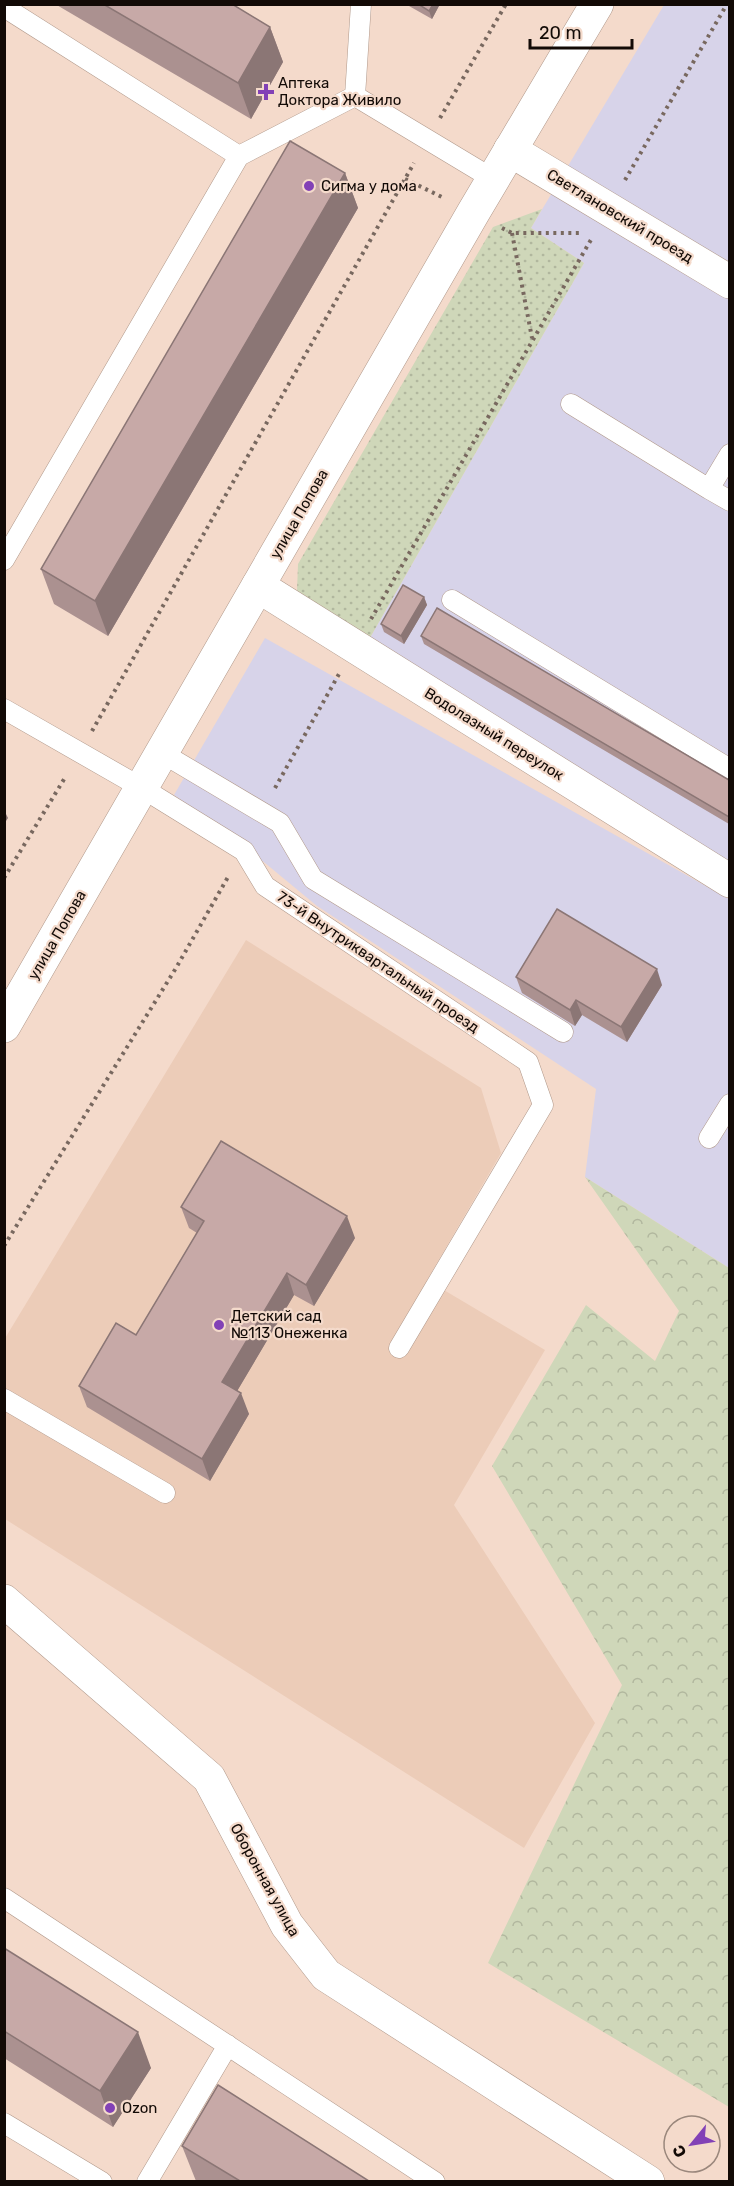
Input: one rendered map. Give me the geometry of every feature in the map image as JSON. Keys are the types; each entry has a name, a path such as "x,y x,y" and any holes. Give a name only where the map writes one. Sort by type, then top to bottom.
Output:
{"street":[{"name":"улица Попова","path":"4,1026 493,179 597,4"},
{"name":"Светлановский проезд","path":"510,150 729,282"},
{"name":"Водолазный переулок","path":"258,586 729,881"},
{"name":"Оборонная улица","path":"4,1601 209,1778 287,1925 326,1975 648,2181"}],"lane":[{"path":"355,96 361,4"},
{"path":"4,7 238,156"},
{"path":"355,96 493,179"},
{"path":"4,560 238,156 355,96"},
{"path":"572,404 729,501"},
{"path":"709,489 729,454"},
{"path":"452,600 729,769"},
{"name":"73-й Внутриквартальный проезд","path":"4,709 244,850 265,886 528,1062 543,1105 399,1348"},
{"path":"162,753 280,823 313,879 563,1032"},
{"path":"709,1138 729,1104"},
{"path":"4,1400 165,1493"},
{"path":"4,1898 435,2181"},
{"path":"147,2181 228,2045"},
{"path":"4,2123 102,2181"}],"path":[{"path":"4,878 80,752 506,4"},
{"path":"263,813 285,768 727,4"},
{"path":"512,233 532,339"},
{"path":"4,1245 176,968 244,850"}],"shaded area":[{"path":"664,5 729,5 729,865 367,643 584,263 531,228"},
{"path":"265,638 729,899 729,1268 585,1177 596,1089 317,906 265,863 174,795"},
{"path":"246,940 481,1088 501,1153 427,1280 545,1350 454,1505 595,1723 524,1848 5,1519 4,1340"}],"green space":[{"path":"542,209 531,228 584,263 367,643 310,609 297,591 298,564 493,227"},
{"path":"585,1177 729,1268 729,2107 488,1963 622,1685 492,1466 586,1305 655,1361 679,1311"}],"building":[{"path":"103,4 232,4 270,27 238,83"},
{"path":"418,4 433,4 429,11"},
{"path":"290,141 345,173 95,601 41,569"},
{"path":"403,585 424,597 401,636 381,624"},
{"path":"437,608 729,780 729,817 421,636"},
{"path":"557,909 657,969 621,1027 576,1000 570,1010 516,977"},
{"name":"Детский сад №113 Онеженка","path":"221,1141 347,1216 306,1285 287,1273 222,1382 241,1393 202,1459 79,1386 116,1323 136,1335 204,1221 181,1207"},
{"path":"4,1948 138,2032 100,2091 4,2031"},
{"path":"218,2085 369,2181 240,2181 182,2146"}],"place":[{"name":"Аптека Доктора Живило","path":"266,92"},
{"name":"Сигма у дома","path":"309,186"},
{"name":"Детский сад №113 Онеженка","path":"219,1325"},
{"name":"Ozon","path":"110,2108"}]}
